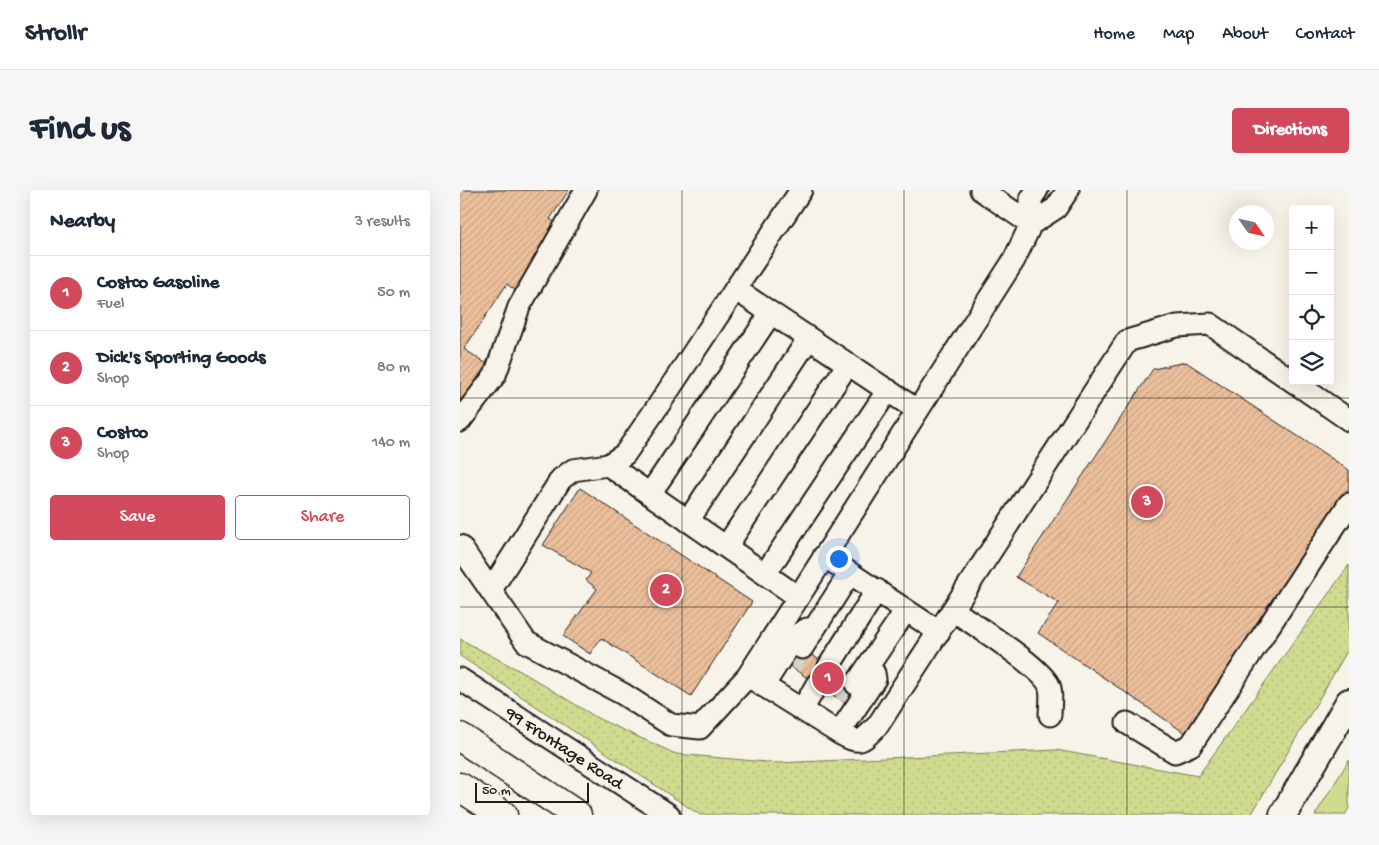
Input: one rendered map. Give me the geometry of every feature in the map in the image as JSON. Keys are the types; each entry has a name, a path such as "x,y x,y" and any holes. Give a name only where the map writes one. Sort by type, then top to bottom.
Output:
{"highway":[{"path":"460,737 577,815"},
{"path":"460,787 503,815"},
{"path":"460,797 482,815"}],"main road":[{"path":"1283,815 1349,702"}],"street":[{"path":"460,421 495,375 519,307 586,190"},
{"path":"490,590 561,479 573,470 608,465 625,454 630,448 801,190"},
{"path":"981,190 1032,224"},
{"path":"762,685 798,597 1014,260 1032,224 1031,199 1037,190"},
{"path":"1032,224 1056,208 1068,190"},
{"path":"735,290 917,410"},
{"path":"650,494 770,313"},
{"path":"762,685 853,741 863,740 878,725 1127,341 1177,326 1210,324 1349,420"},
{"path":"688,521 809,338"},
{"path":"726,547 848,364"},
{"path":"765,574 888,390"},
{"path":"608,465 798,597"},
{"path":"1127,723 1175,752 1191,746 1349,504"},
{"path":"460,546 526,642 623,694 671,725 700,728 790,666"},
{"path":"824,556 939,632"},
{"path":"802,648 850,573"},
{"path":"829,666 877,590"},
{"path":"856,684 906,610"},
{"path":"953,610 1018,654 1044,678 1050,687 1050,716"},
{"path":"762,685 796,636 818,623"},
{"path":"834,730 874,679 873,660"},
{"name":"99 Frontage Road","path":"460,679 669,815"},
{"path":"802,710 817,684"},
{"path":"834,730 845,703"}],"green space":[{"path":"1349,565 1349,648 1251,815 700,815 460,656 460,639 524,673 599,719 676,754 778,763 1056,750 1198,776"},
{"path":"1349,760 1349,808 1345,815 1315,815"}],"building":[{"path":"460,190 569,190 550,219 559,225 516,291 507,284 464,349 487,364 461,403 460,403"},
{"path":"1186,362 1349,470 1349,489 1185,733 1038,633 1059,603 1016,577 1153,369"},
{"path":"580,488 752,602 691,696 601,638 590,654 563,636 597,589 586,580 591,573 543,545"},
{"path":"794,643 863,689 851,707 782,661"}],"tunnel":[{"path":"790,666 802,648"},
{"path":"845,703 856,684"}],"place":[{"name":"Costco","path":"1147,502"},
{"name":"Dick's Sporting Goods","path":"666,590"},
{"name":"Costco Gasoline","path":"828,678"}]}
